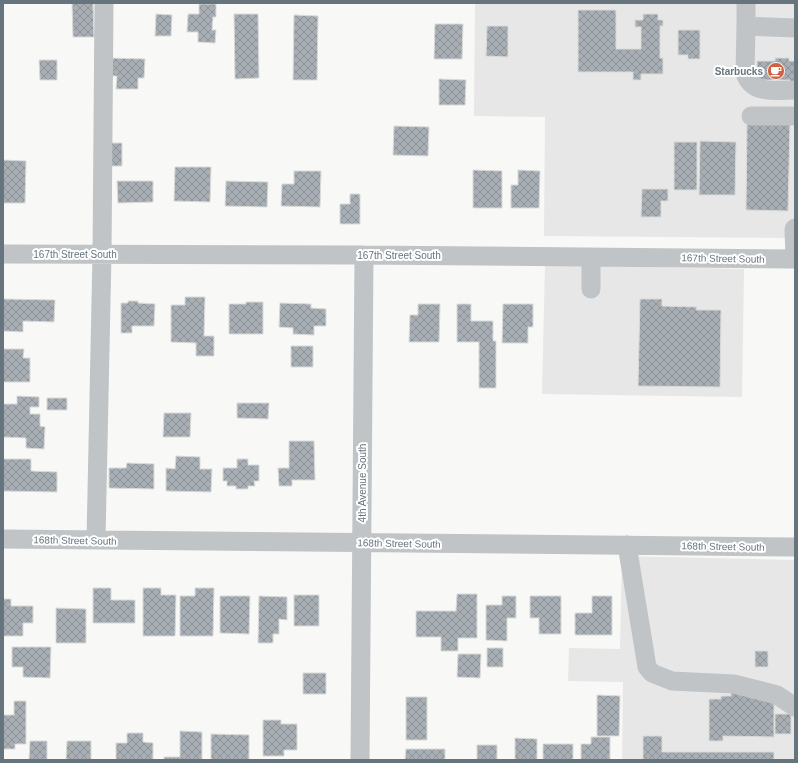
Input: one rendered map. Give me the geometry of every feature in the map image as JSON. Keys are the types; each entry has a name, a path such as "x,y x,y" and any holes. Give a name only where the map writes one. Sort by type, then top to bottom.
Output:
{"street":[{"path":"96,540 102,254 104,3"},
{"path":"746,3 746,79 761,90 795,90"},
{"path":"746,26 795,28"},
{"path":"751,116 795,116"},
{"path":"795,228 795,259"},
{"name":"167th Street South","path":"3,254 364,255 795,259"},
{"name":"4th Avenue South","path":"360,760 364,255"},
{"path":"591,257 591,289"},
{"name":"168th Street South","path":"3,539 795,547"},
{"path":"627,546 647,666 652,673 672,681 734,684 777,695 795,707"}],"shaded area":[{"path":"475,3 795,3 795,238 544,236 545,117 474,116"},
{"path":"545,265 744,269 742,397 542,394"},
{"path":"622,556 795,560 795,760 622,760 623,682 568,681 569,648 620,649"}],"building":[{"path":"72,3 93,3 94,37 73,37"},
{"path":"199,4 216,4 216,17 213,17 212,30 216,30 215,43 198,42 198,32 187,32 188,14 199,14"},
{"path":"578,10 616,10 616,49 641,49 641,27 635,27 635,20 643,20 643,14 658,14 658,20 663,20 663,26 660,26 660,58 663,58 663,74 641,74 641,80 633,80 633,72 578,72"},
{"path":"156,14 172,15 171,36 155,36"},
{"path":"234,14 258,14 259,78 235,79"},
{"path":"294,15 318,16 317,80 293,80"},
{"path":"435,24 463,24 462,59 434,59"},
{"path":"487,26 508,26 508,57 486,56"},
{"path":"678,30 700,30 700,59 688,59 688,55 678,55"},
{"path":"110,58 145,59 144,78 138,78 138,89 116,89 117,76 110,76"},
{"name":"Starbucks","path":"775,58 789,58 789,61 795,61 795,84 790,84 790,80 757,80 757,61 775,61"},
{"path":"39,60 57,60 57,80 40,80"},
{"path":"439,79 466,80 465,105 439,105"},
{"path":"747,121 790,122 788,211 746,210"},
{"path":"394,126 429,127 428,156 393,155"},
{"path":"700,141 736,142 735,195 699,195"},
{"path":"674,142 697,142 697,190 674,190"},
{"path":"107,143 122,143 122,166 107,166"},
{"path":"3,160 26,161 25,203 3,203"},
{"path":"175,167 211,167 210,202 174,201"},
{"path":"473,170 502,171 502,208 473,208"},
{"path":"518,170 540,171 539,208 511,208 511,185 518,185"},
{"path":"294,171 321,171 320,207 281,206 282,184 294,184"},
{"path":"117,181 153,181 153,202 118,203"},
{"path":"226,181 268,182 267,207 225,206"},
{"path":"642,189 668,189 668,201 661,201 661,217 641,217"},
{"path":"350,194 360,194 360,224 340,224 340,204 350,204"},
{"path":"185,297 205,297 204,336 214,336 214,356 196,356 196,343 171,342 171,305 185,305"},
{"path":"3,299 55,300 54,322 23,321 23,332 3,331"},
{"path":"640,299 662,299 662,306 697,307 696,310 721,310 720,387 638,386"},
{"path":"128,301 155,304 154,326 132,326 132,333 121,333 121,303 128,303"},
{"path":"246,302 263,302 263,334 229,334 229,304 246,304"},
{"path":"280,303 311,304 311,308 326,309 326,326 314,326 314,335 293,334 293,328 279,327"},
{"path":"418,304 440,304 439,342 409,342 410,315 418,315"},
{"path":"457,304 471,304 471,321 493,321 493,341 496,341 496,388 479,388 479,342 457,342"},
{"path":"503,304 533,304 533,327 528,327 528,343 502,343"},
{"path":"291,346 313,346 313,367 291,367"},
{"path":"3,349 24,349 23,358 30,358 30,382 3,382"},
{"path":"17,396 39,397 39,407 30,407 30,414 40,414 40,426 45,427 44,449 26,448 26,438 3,437 3,404 17,404"},
{"path":"47,398 67,398 67,410 47,410"},
{"path":"237,403 269,403 268,419 237,418"},
{"path":"164,413 191,413 190,437 163,437"},
{"path":"289,441 314,441 315,480 292,480 292,486 279,486 278,468 289,468"},
{"path":"176,456 200,457 200,469 212,469 211,492 166,491 166,468 175,469"},
{"path":"3,459 31,459 31,471 57,472 57,492 3,491"},
{"path":"237,459 248,459 248,465 259,465 259,481 254,481 255,486 248,486 248,489 236,489 236,486 227,486 227,481 223,481 223,468 237,468"},
{"path":"127,463 154,464 154,489 109,488 109,468 126,468"},
{"path":"93,588 111,588 111,600 135,600 135,623 93,623"},
{"path":"143,588 161,588 161,595 176,595 175,636 143,636"},
{"path":"195,588 214,588 213,636 180,636 180,596 195,596"},
{"path":"457,594 477,594 477,638 458,638 458,651 441,651 441,637 416,637 416,611 456,611"},
{"path":"294,595 319,595 319,626 294,626"},
{"path":"220,596 250,596 249,634 220,633"},
{"path":"259,596 287,597 287,620 279,619 279,634 273,634 273,643 258,643"},
{"path":"502,596 516,596 516,618 507,618 507,641 486,640 486,605 502,605"},
{"path":"530,596 561,596 561,634 539,634 539,618 530,618"},
{"path":"592,596 612,596 612,635 575,635 575,613 592,613"},
{"path":"3,599 11,599 11,606 33,606 33,623 23,623 23,636 3,636"},
{"path":"56,608 86,609 86,643 56,643"},
{"path":"12,647 51,647 50,678 23,677 23,667 12,667"},
{"path":"487,648 503,648 503,667 487,667"},
{"path":"755,651 768,651 768,667 755,667"},
{"path":"458,654 481,654 480,678 457,677"},
{"path":"303,673 326,673 326,694 303,694"},
{"path":"731,690 774,701 774,737 723,736 723,741 709,741 709,699 721,699 721,696 731,696"},
{"path":"597,695 620,696 619,736 597,736"},
{"path":"406,697 427,697 427,740 406,740"},
{"path":"14,701 26,701 26,744 15,744 15,749 3,749 3,715 14,715"},
{"path":"775,714 791,714 791,734 775,734"},
{"path":"263,720 281,720 281,724 297,724 297,750 284,750 284,756 263,756"},
{"path":"180,731 202,732 202,760 164,760 164,757 180,757"},
{"path":"127,733 143,733 143,742 153,743 153,760 116,760 116,743 127,743"},
{"path":"211,734 249,735 249,760 211,760"},
{"path":"643,736 662,736 662,752 774,752 774,760 643,760"},
{"path":"591,737 610,737 610,760 581,760 581,744 591,744"},
{"path":"515,738 537,739 537,760 515,760"},
{"path":"30,741 47,741 47,760 29,760"},
{"path":"67,741 91,741 91,760 66,760"},
{"path":"543,744 573,744 573,760 543,760"},
{"path":"477,745 497,745 497,760 477,760"},
{"path":"406,749 445,749 445,760 405,760"}],"place":[{"name":"Starbucks","path":"776,71"}]}
